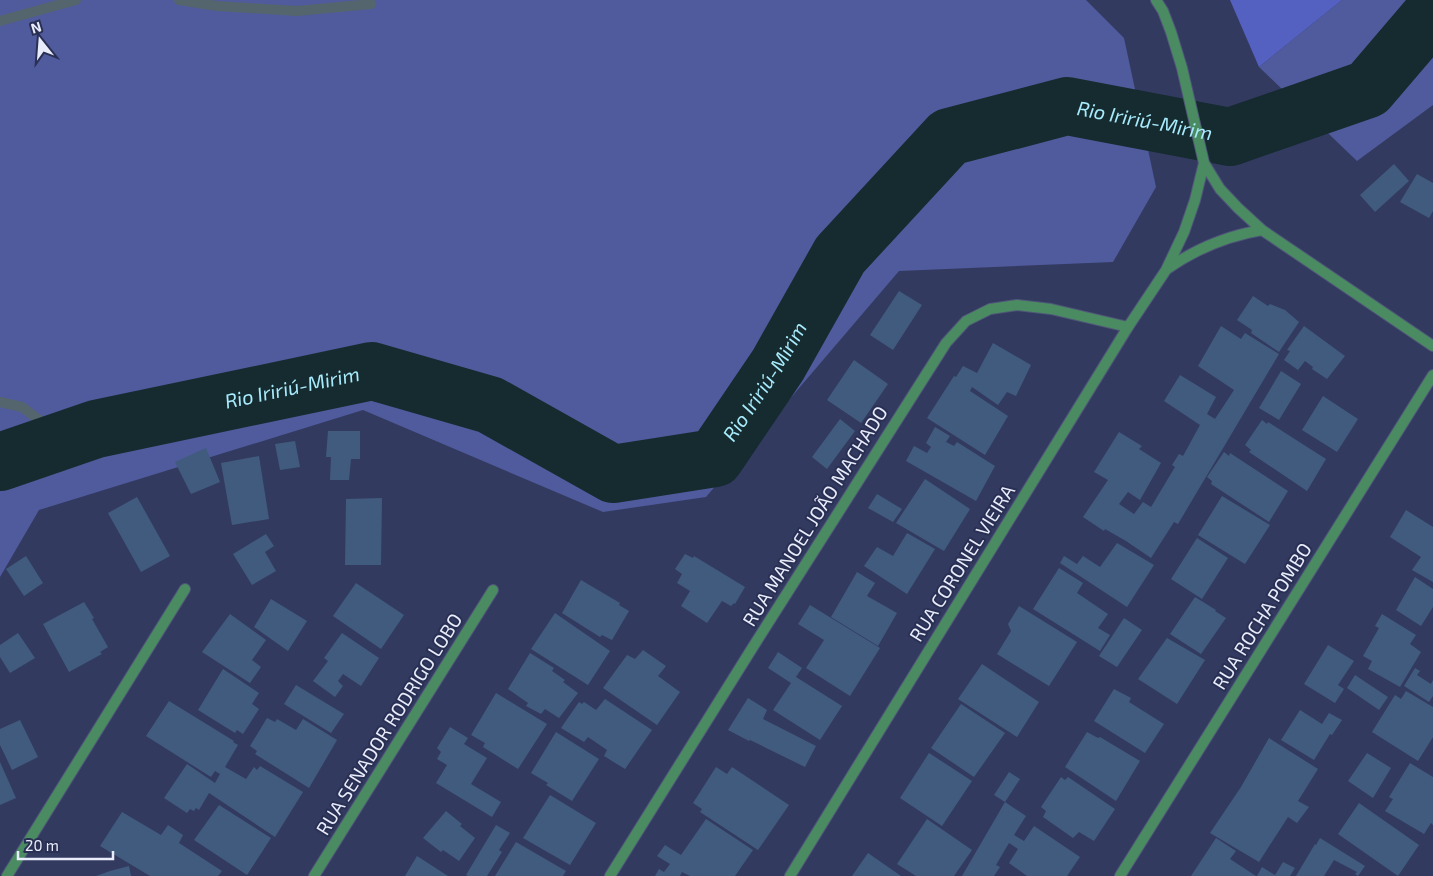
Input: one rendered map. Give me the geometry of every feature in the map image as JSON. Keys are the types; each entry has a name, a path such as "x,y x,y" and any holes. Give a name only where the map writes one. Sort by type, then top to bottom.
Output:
{"street":[{"path":"1156,0 1163,11 1182,68 1203,159 1220,188 1262,230 1433,346"},
{"path":"1166,270 1184,232 1195,200 1203,159"},
{"path":"1166,270 1184,257 1221,239 1241,233 1262,230"},
{"name":"RUA CORONEL VIEIRA","path":"790,876 1128,327 1166,270"},
{"name":"RUA MANOEL JOÃO MACHADO","path":"610,876 946,343 966,321 990,310 1017,305 1051,309 1128,327"},
{"name":"RUA ROCHA POMBO","path":"1120,876 1433,375"},
{"path":"6,876 185,589"},
{"name":"RUA SENADOR RODRIGO LOBO","path":"314,876 493,590"}],"shaded area":[{"path":"0,0 1086,0 1124,38 1156,187 1113,262 899,271 706,497 603,512 363,410 39,510 0,577"},
{"path":"1230,0 1342,0 1259,67"},
{"path":"1342,0 1433,0 1433,105 1357,161 1259,67"}],"building":[{"path":"1394,164 1409,181 1375,212 1360,195"},
{"path":"1417,174 1433,183 1433,211 1429,218 1400,202"},
{"path":"899,291 922,305 893,350 870,335"},
{"path":"1253,296 1268,306 1270,304 1285,310 1299,322 1279,352 1251,333 1252,330 1237,320"},
{"path":"1221,326 1241,339 1245,333 1279,354 1178,524 1174,522 1151,558 1126,541 1105,529 1104,531 1083,517 1108,480 1094,472 1119,432 1142,446 1139,449 1161,463 1140,500 1128,492 1119,504 1134,514 1143,502 1151,507 1175,467 1172,465 1179,454 1183,456 1200,425 1164,401 1180,375 1216,397 1207,414 1215,419 1234,390 1198,366"},
{"path":"1304,326 1345,356 1327,379 1312,369 1313,367 1305,361 1298,370 1284,360 1290,351 1287,350"},
{"path":"993,343 1031,365 1016,396 1007,392 998,405 972,387 970,391 1008,416 985,455 927,418 954,376 956,377 963,366 977,373"},
{"path":"854,360 888,384 861,423 827,400"},
{"path":"1281,371 1301,384 1279,420 1259,408"},
{"path":"1323,396 1358,419 1337,452 1302,430"},
{"path":"840,419 855,431 827,469 812,457"},
{"path":"1262,420 1326,459 1307,491 1249,452 1251,450 1245,445"},
{"path":"935,427 950,436 946,442 954,446 957,442 995,466 976,501 906,461 914,446 927,453 931,447 926,443"},
{"path":"328,431 360,431 360,459 351,459 349,480 330,480 331,457 326,457"},
{"path":"295,441 300,467 280,470 275,444"},
{"path":"206,448 220,482 191,494 175,462"},
{"path":"1224,452 1229,456 1230,453 1288,491 1269,522 1211,484 1212,481 1207,477"},
{"path":"259,456 269,519 232,525 221,463"},
{"path":"925,479 970,509 944,551 896,523"},
{"path":"877,494 902,509 893,522 868,508"},
{"path":"1222,496 1270,525 1245,564 1198,535"},
{"path":"137,497 170,556 141,572 108,513"},
{"path":"382,498 381,565 345,565 346,499"},
{"path":"1406,510 1433,527 1433,582 1412,570 1421,557 1390,537"},
{"path":"907,533 935,549 907,594 864,566 877,547 893,556"},
{"path":"266,534 274,546 265,552 276,571 252,585 233,554"},
{"path":"1197,538 1228,558 1202,599 1171,579"},
{"path":"1117,543 1154,565 1127,607 1060,563 1064,556 1077,564 1083,556 1100,567"},
{"path":"685,554 693,558 694,556 745,587 735,604 731,606 722,601 707,623 681,606 690,591 677,583 682,574 675,569"},
{"path":"26,556 43,583 24,596 6,569"},
{"path":"1059,568 1083,583 1077,593 1108,614 1098,628 1110,635 1100,651 1033,609"},
{"path":"857,572 875,583 867,596 897,613 878,646 831,617"},
{"path":"1415,577 1433,589 1433,607 1421,626 1396,610"},
{"path":"581,580 620,603 619,605 629,611 612,640 602,635 600,637 562,613"},
{"path":"356,583 404,615 381,649 333,616"},
{"path":"1195,597 1226,618 1201,654 1170,634"},
{"path":"271,599 307,621 288,651 254,627"},
{"path":"84,602 108,647 100,652 102,654 69,672 43,624"},
{"path":"810,605 880,648 850,696 806,668 824,640 798,624"},
{"path":"1019,606 1077,642 1049,686 997,654 1011,631 1008,624"},
{"path":"555,613 610,651 588,685 531,649"},
{"path":"230,614 266,640 252,660 261,667 250,683 202,652"},
{"path":"1382,614 1416,635 1410,644 1421,652 1400,687 1368,669 1372,661 1363,656 1379,628 1375,626"},
{"path":"1124,618 1142,630 1117,667 1099,656"},
{"path":"18,633 35,658 10,673 0,657 0,645"},
{"path":"342,633 379,658 361,686 343,674 338,681 343,686 335,697 313,681 328,661 324,658"},
{"path":"1167,638 1205,660 1177,704 1138,679"},
{"path":"1328,645 1354,661 1338,685 1344,689 1335,703 1304,684"},
{"path":"643,650 666,666 658,676 680,692 657,725 603,688 627,655 635,659"},
{"path":"778,652 802,668 796,677 842,706 820,740 773,710 791,683 768,668"},
{"path":"530,653 554,668 552,671 565,680 563,682 578,693 559,718 545,709 541,714 526,706 528,703 508,689"},
{"path":"982,664 1039,702 1017,737 958,699"},
{"path":"1415,668 1420,671 1417,675 1431,684 1433,680 1433,696 1429,702 1404,686"},
{"path":"223,669 259,693 252,704 259,709 243,734 237,730 235,733 198,710"},
{"path":"1355,675 1388,697 1379,710 1347,688"},
{"path":"296,685 344,714 331,733 284,704"},
{"path":"1114,689 1131,698 1129,702 1164,724 1145,753 1094,721"},
{"path":"1406,691 1433,707 1433,737 1418,761 1372,732 1395,695 1401,699"},
{"path":"496,693 547,724 518,769 483,747 485,743 471,735"},
{"path":"748,698 767,710 763,719 816,746 805,767 728,730"},
{"path":"605,699 652,730 625,769 604,756 607,750 588,737 584,742 561,728 579,702 582,704 584,702 596,710"},
{"path":"169,701 238,745 225,767 246,779 254,767 257,770 260,766 303,792 275,837 209,793 199,810 196,808 194,811 190,809 187,813 164,798 187,764 215,783 220,774 215,771 211,777 146,736"},
{"path":"961,704 1005,733 974,777 931,748"},
{"path":"1300,710 1322,724 1329,713 1342,720 1332,735 1330,734 1314,760 1281,740"},
{"path":"267,718 275,722 277,719 296,730 303,719 337,740 309,788 255,754 257,751 250,746"},
{"path":"20,720 38,757 12,770 0,745 0,729"},
{"path":"450,727 468,738 464,744 487,758 471,784 501,802 492,817 436,783 447,765 437,759 441,752 437,748"},
{"path":"556,732 599,759 572,801 531,773"},
{"path":"1087,732 1098,738 1100,737 1140,761 1116,801 1065,767"},
{"path":"1269,738 1318,769 1298,801 1309,807 1297,823 1288,817 1259,862 1210,833 1241,787"},
{"path":"929,753 972,781 942,826 900,798"},
{"path":"1367,753 1391,768 1373,798 1348,781"},
{"path":"0,762 16,798 0,805"},
{"path":"1410,763 1433,777 1433,825 1431,823 1424,834 1385,811 1393,799 1389,797"},
{"path":"716,767 727,774 732,767 789,805 758,850 700,812 702,809 693,803"},
{"path":"1009,772 1020,779 1005,802 994,795"},
{"path":"1061,777 1065,780 1068,777 1115,809 1094,841 1079,832 1073,838 1043,817 1046,811 1041,807"},
{"path":"550,795 596,823 570,865 523,838"},
{"path":"1005,802 1026,816 1014,835 1024,841 1034,826 1080,857 1067,876 1027,876 1009,863 1018,849 1009,843 996,865 1000,867 994,876 962,876"},
{"path":"1359,803 1419,845 1398,876 1338,834"},
{"path":"219,805 271,838 247,875 194,840"},
{"path":"446,811 475,838 459,861 443,850 441,852 423,838"},
{"path":"122,812 161,835 168,825 183,835 179,843 222,871 218,876 150,876 100,846"},
{"path":"706,819 753,850 735,876 690,876 682,872 680,876 655,876 659,869 664,872 670,864 657,856 665,845 681,855"},
{"path":"927,819 972,850 954,876 916,876 897,864"},
{"path":"496,825 510,833 499,850 502,852 487,876 466,875"},
{"path":"1216,838 1236,851 1230,859 1256,876 1191,876"},
{"path":"1320,838 1365,866 1358,876 1355,874 1357,872 1334,860 1324,876 1296,876"},
{"path":"516,842 566,871 563,876 495,876"},
{"path":"868,853 901,876 852,876"},
{"path":"417,856 448,876 405,876"},
{"path":"1283,862 1295,868 1290,876 1257,876 1262,867 1275,875"},
{"path":"129,866 131,876 96,876 110,871"}],"waterway":[{"path":"0,21 76,0"},
{"path":"179,0 217,6 297,11 371,4"},
{"name":"Rio Iririú-Mirim","path":"0,462 96,429 372,371 490,405 613,474 715,458 778,365 840,255 949,137 1067,106 1230,137 1368,89 1433,13"},
{"path":"0,402 22,407 66,440"}]}
